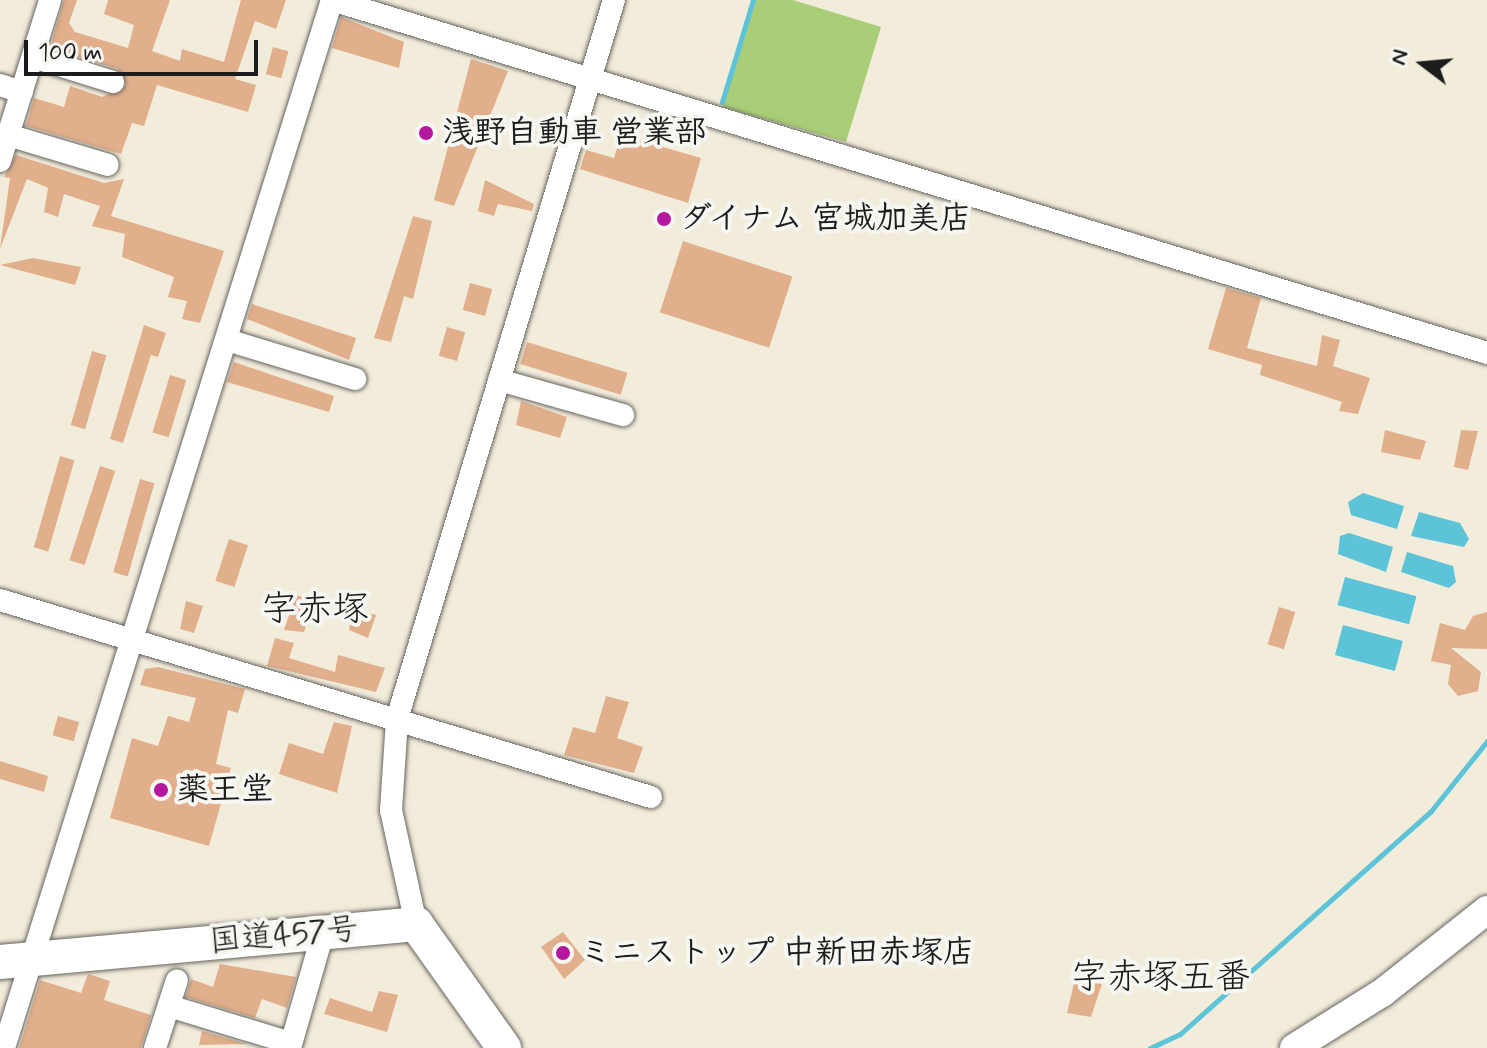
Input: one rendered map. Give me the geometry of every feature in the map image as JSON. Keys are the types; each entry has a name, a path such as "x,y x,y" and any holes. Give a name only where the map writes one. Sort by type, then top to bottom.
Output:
{"highway":[{"name":"国道457号","path":"16,961 416,924"},
{"path":"416,924 504,1048"}],"main road":[{"path":"1294,1048 1382,993 1487,910"}],"street":[{"path":"0,161 8,135 11,88 33,57 50,0"},
{"path":"4,1048 16,961 135,641 332,0 1487,353"},
{"path":"416,924 391,810 397,719 614,0"},
{"path":"33,57 113,82"},
{"path":"8,135 108,165"},
{"path":"227,340 355,379"},
{"path":"499,380 623,415"},
{"path":"0,600 651,797"},
{"path":"169,1006 290,1046 323,933"},
{"path":"155,1048 177,980"}],"green space":[{"path":"756,0 793,0 881,27 846,142 723,107"}],"water":[{"path":"1363,493 1404,506 1397,529 1351,515 1348,502"},
{"path":"1419,512 1460,523 1469,539 1464,547 1411,536"},
{"path":"1349,533 1393,547 1386,572 1338,554 1340,536"},
{"path":"1407,552 1453,566 1456,582 1449,588 1401,572"},
{"path":"1345,577 1416,596 1409,624 1337,605"},
{"path":"1343,625 1403,641 1395,671 1335,655"}],"building":[{"path":"64,0 77,0 69,23 75,32 128,48 134,25 104,14 108,0 170,0 152,51 180,61 182,49 224,62 241,0 286,0 276,29 255,21 235,79 256,85 248,112 157,85 144,126 132,123 121,154 26,126 34,98 64,107 70,86 102,97 126,85 118,69 50,48"},
{"path":"341,17 404,42 399,68 332,48"},
{"path":"273,47 288,51 281,78 266,74"},
{"path":"471,59 508,71 454,206 434,200"},
{"path":"621,135 701,158 688,203 580,169 586,150 614,158"},
{"path":"16,155 104,183 124,179 111,216 224,251 200,323 182,319 187,301 168,297 174,277 122,257 125,234 92,226 100,206 64,194 58,217 44,212 48,188 27,179 0,249 10,178 4,177"},
{"path":"485,180 534,204 532,211 498,204 494,216 478,211"},
{"path":"413,216 432,221 413,299 404,296 391,342 374,338"},
{"path":"683,241 792,277 769,348 660,312"},
{"path":"33,258 81,267 75,285 0,265"},
{"path":"470,283 492,289 485,316 463,310"},
{"path":"1226,288 1261,298 1247,348 1317,366 1322,335 1340,340 1333,366 1370,378 1358,414 1339,411 1342,402 1260,375 1262,365 1208,349"},
{"path":"252,304 356,338 349,360 247,319"},
{"path":"144,325 166,333 158,357 151,355 123,443 110,439"},
{"path":"447,327 465,332 457,361 439,356"},
{"path":"527,342 627,373 621,395 520,364"},
{"path":"92,351 106,355 85,429 71,425"},
{"path":"234,362 334,396 329,412 227,382"},
{"path":"170,375 186,380 169,437 152,432"},
{"path":"521,401 567,417 560,438 516,425"},
{"path":"1385,430 1426,441 1420,460 1381,452"},
{"path":"1461,430 1478,431 1468,470 1454,467"},
{"path":"60,456 74,460 48,551 34,547"},
{"path":"100,466 115,471 85,565 69,560"},
{"path":"140,479 154,483 128,576 113,572"},
{"path":"229,539 248,545 234,587 215,581"},
{"path":"296,595 315,600 304,632 284,630"},
{"path":"186,601 203,606 194,633 180,629"},
{"path":"1279,607 1295,612 1284,649 1268,644"},
{"path":"353,609 376,615 368,638 349,630"},
{"path":"1487,612 1487,649 1451,648 1481,672 1478,691 1458,696 1448,684 1451,665 1431,661 1440,623 1465,630 1473,616"},
{"path":"275,638 294,643 289,658 335,672 338,655 385,668 376,692 267,666"},
{"path":"158,667 245,689 238,713 228,710 216,764 231,768 209,846 110,818 132,738 158,746 168,716 189,722 196,698 140,685 145,669"},
{"path":"606,696 629,702 617,738 643,747 634,773 564,755 573,727 595,733"},
{"path":"58,716 79,722 74,741 52,735"},
{"path":"334,722 352,726 337,793 279,774 289,743 323,754"},
{"path":"0,761 48,776 44,792 0,779"},
{"name":"ミニストップ 中新田赤塚店","path":"563,932 585,960 564,979 541,947"},
{"path":"220,964 296,977 287,1008 262,999 255,1018 186,997 191,979 213,987"},
{"path":"88,974 110,981 104,1000 151,1015 141,1048 19,1048 40,980 81,993"},
{"path":"1075,979 1102,984 1091,1017 1067,1013"},
{"path":"379,991 398,995 387,1032 324,1014 330,998 372,1012"},
{"path":"202,1031 246,1044 199,1045"}],"waterway":[{"path":"722,102 753,0"},
{"path":"1150,1048 1180,1034 1431,811 1487,741"}],"place":[{"name":"浅野自動車 営業部","path":"426,133"},
{"name":"ダイナム 宮城加美店","path":"664,219"},
{"name":"薬王堂","path":"161,790"},
{"name":"ミニストップ 中新田赤塚店","path":"563,953"}],"district":[{"name":"字赤塚","path":"315,611"},
{"name":"字赤塚五番","path":"1161,979"}]}
